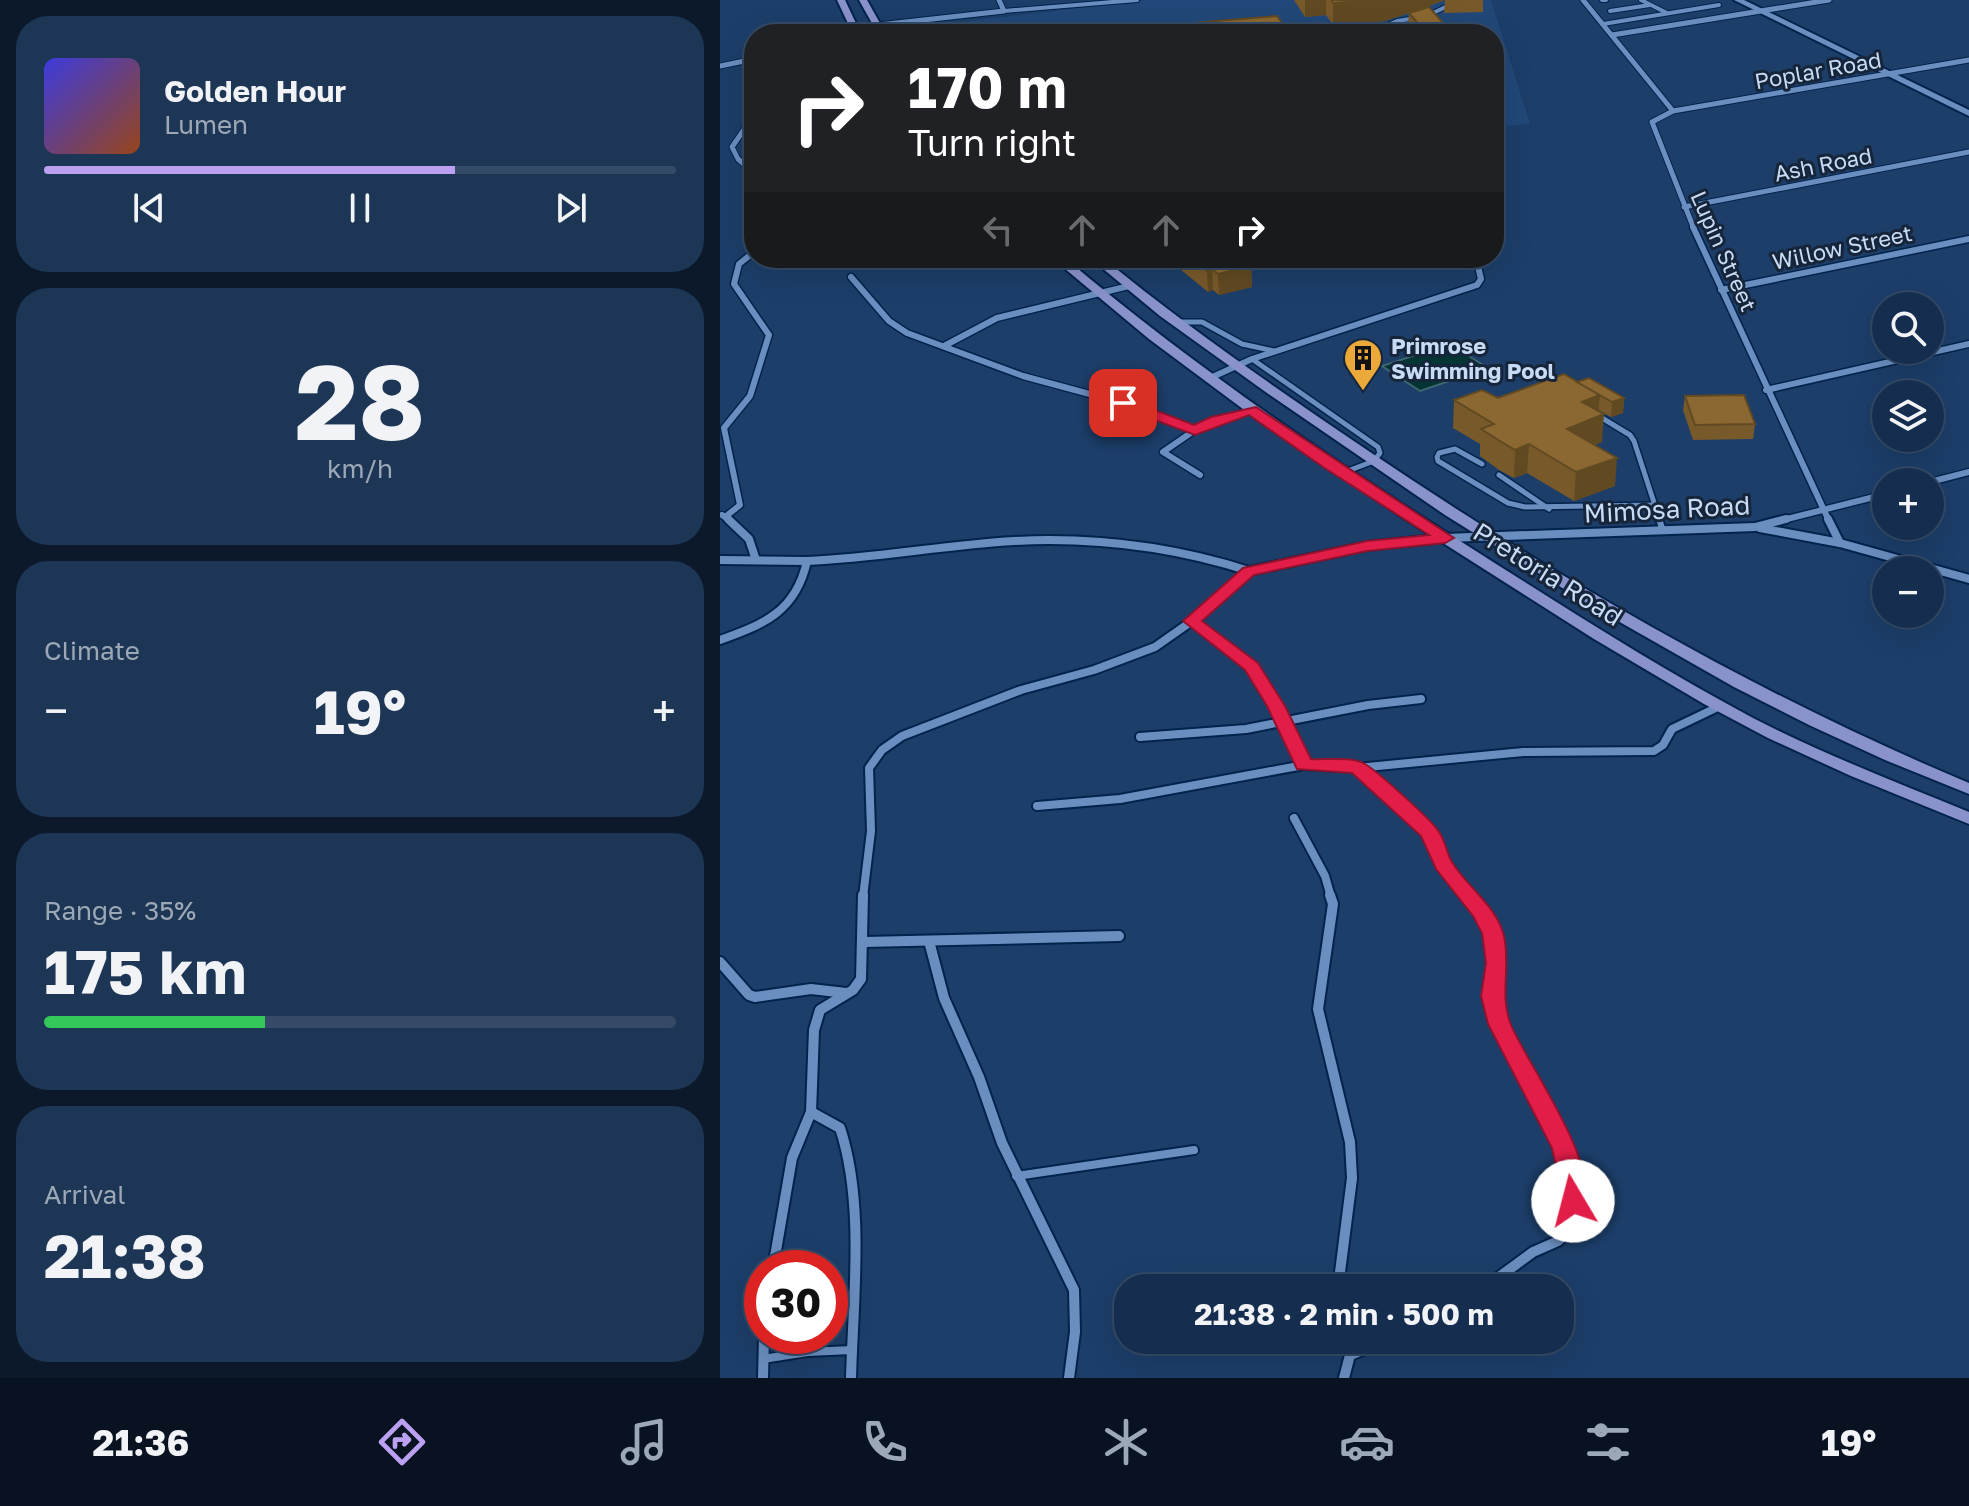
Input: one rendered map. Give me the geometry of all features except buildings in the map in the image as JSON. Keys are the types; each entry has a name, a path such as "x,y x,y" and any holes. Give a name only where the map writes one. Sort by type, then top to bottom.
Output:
{"main road":[{"path":"841,0 852,24"},
{"path":"863,0 875,24"},
{"name":"Pretoria Road","path":"1069,268 1251,410 1342,473 1445,538 1720,706 1867,775 1969,818"},
{"name":"Pretoria Road","path":"1108,268 1234,367 1487,537 1696,661 1885,753 1969,789"},
{"path":"1867,775 1885,753"}],"street":[{"path":"875,24 1004,11 999,0"},
{"path":"1583,0 1673,111"},
{"path":"1738,0 1969,113"},
{"path":"1612,35 1829,0"},
{"path":"720,66 744,60"},
{"name":"Poplar Road","path":"1673,111 1969,60"},
{"name":"Lupin Street","path":"1673,111 1657,118 1653,125 1684,207 1766,390 1840,543"},
{"path":"744,127 732,147 744,164"},
{"name":"Ash Road","path":"1684,207 1969,152"},
{"name":"Willow Street","path":"1721,290 1969,239"},
{"path":"744,260 739,264 734,284 769,335 750,396 724,428 740,505 722,516 748,537 754,546 756,560"},
{"path":"1208,379 1252,359 1477,285 1481,279 1478,268"},
{"path":"851,277 896,328 1023,376 1090,397 1123,403 1195,430"},
{"path":"944,346 997,318 1129,286"},
{"path":"1766,390 1969,344"},
{"path":"1200,475 1166,456 1163,451 1216,420 1251,410"},
{"path":"1944,478 1969,472"},
{"name":"Mimosa Road","path":"1249,571 1367,546 1445,538 1755,527 1872,497"},
{"path":"1755,527 1840,543 1969,579"},
{"path":"720,560 845,560 1041,540 1204,557 1249,571"},
{"path":"720,640 758,627 790,604 802,584 807,561"},
{"path":"776,1250 792,1158 811,1112 816,1017 825,1005 853,990 861,979 863,886 871,831 869,768 882,750 902,736 967,710 1155,647 1192,621 1249,571"},
{"path":"1192,621 1252,667 1285,724 1304,765"},
{"path":"1140,737 1285,724 1368,705 1421,699"},
{"path":"1037,806 1120,799 1304,765 1357,768 1523,752 1657,750 1672,729 1720,706"},
{"path":"1357,768 1430,833 1443,864 1481,912 1493,933 1497,963 1492,996 1500,1024 1564,1148 1570,1172 1573,1217 1569,1230 1558,1241 1533,1252 1503,1274"},
{"path":"1294,818 1325,876 1333,904 1318,1009 1350,1142 1352,1178 1340,1274"},
{"path":"864,942 1119,936"},
{"path":"929,941 944,998 979,1077 1016,1176 1056,1249 1074,1290 1075,1332 1069,1378"},
{"path":"720,962 749,995 755,997 811,989 847,993"},
{"path":"811,1112 840,1128 849,1154 851,1378"},
{"path":"763,1354 763,1378"},
{"path":"1344,1378 1350,1355"}],"lane":[{"path":"1004,11 1137,0"},
{"path":"1390,24 1434,14 1460,0"},
{"path":"1641,0 1667,13"},
{"path":"1610,11 1650,5"},
{"path":"1603,24 1719,5"},
{"path":"1177,322 1202,322 1242,344 1275,351"},
{"path":"1252,359 1371,440 1380,453 1374,461 1342,473"},
{"path":"1591,412 1630,435 1663,531"},
{"path":"1482,464 1455,449 1439,453 1437,457 1438,461 1508,503 1549,509 1655,505"},
{"path":"1499,475 1549,509"},
{"path":"1016,1176 1194,1150"},
{"path":"763,1359 807,1352 852,1350"}],"shaded area":[{"path":"1147,0 1491,0 1499,24 944,24"},
{"path":"1504,41 1530,124 1504,126"},
{"path":"1449,344 1488,368 1420,391 1382,366"}],"place":[{"name":"Primrose Swimming Pool","path":"1363,392"}],"route":[{"path":"1123,403 1195,430 1251,410 1328,464 1445,538 1367,546 1249,571 1192,621 1252,667 1267,689 1304,765 1357,768 1430,833 1443,864 1481,912 1493,933 1497,963 1492,996 1500,1024 1517,1063 1564,1148 1573,1184 1573,1201"}]}
